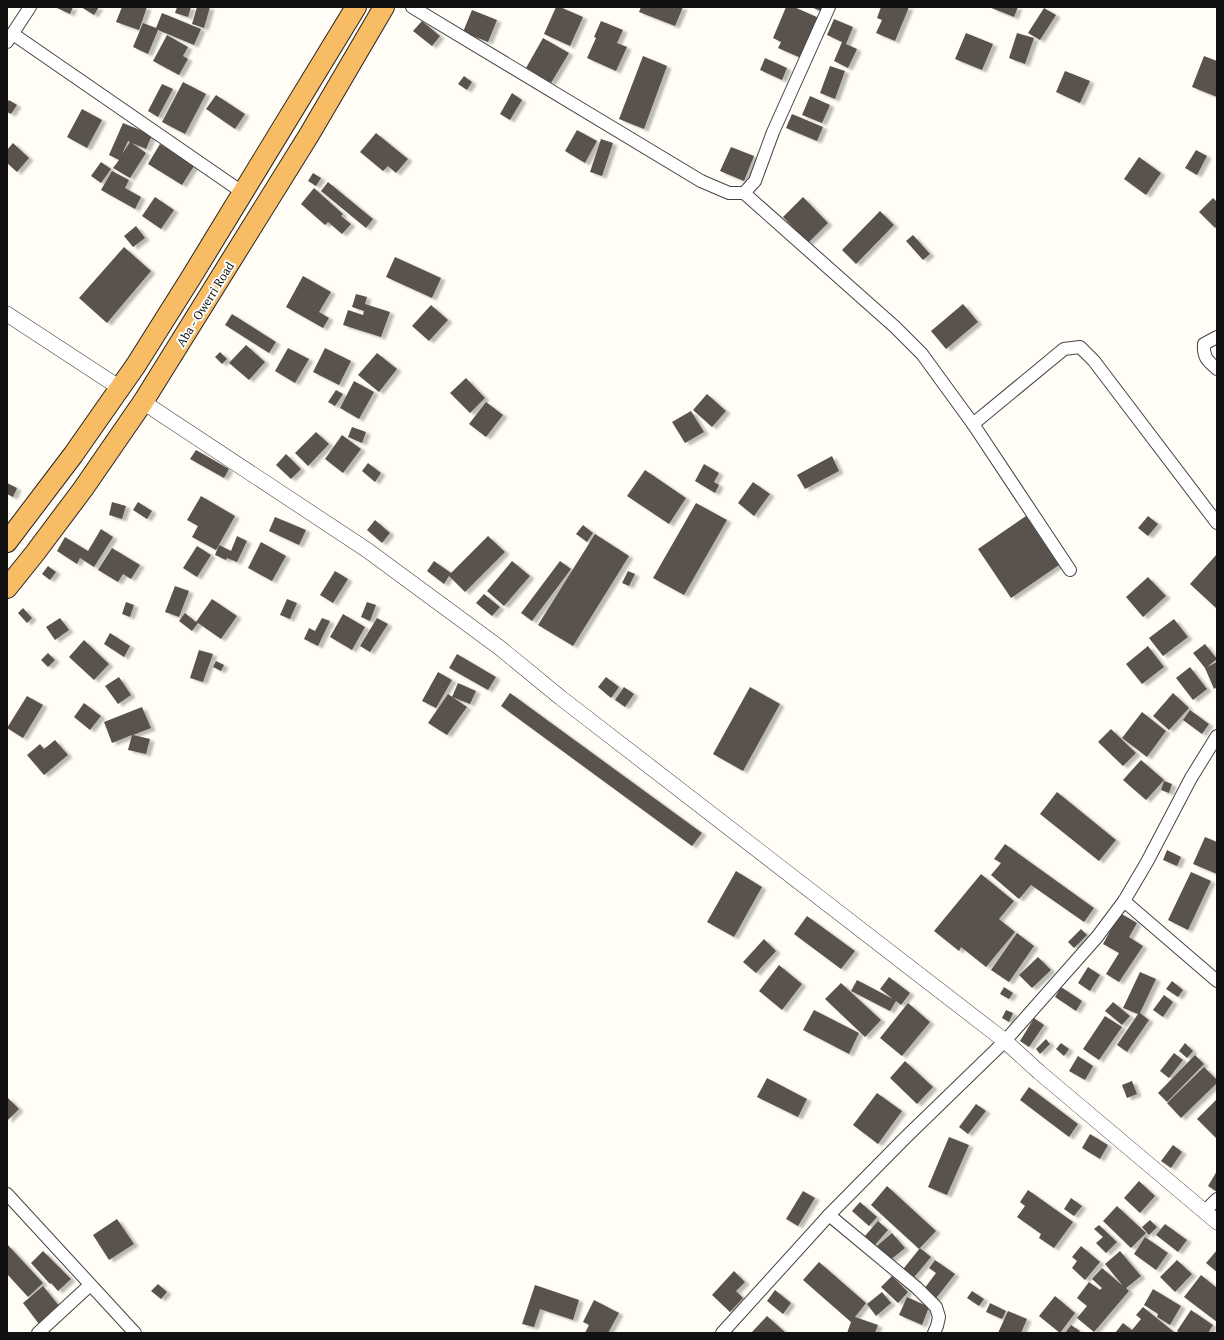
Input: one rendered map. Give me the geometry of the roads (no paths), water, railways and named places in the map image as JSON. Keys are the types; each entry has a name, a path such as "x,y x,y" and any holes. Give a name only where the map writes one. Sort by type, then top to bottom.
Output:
{"highway":[{"path":"7,542 73,455 120,388 192,276 356,7"},
{"name":"Aba - Owerri Road","path":"7,588 83,489 143,402 309,135 384,7"},
{"path":"286,121 309,135"}],"street":[{"path":"30,7 10,38 242,192"},
{"path":"412,7 701,181 729,193 744,193 895,327 922,354 973,424 1070,570"},
{"path":"744,193 755,181 773,132 829,7"},
{"path":"7,314 120,388"},
{"path":"1217,337 1204,344 1203,353 1208,361 1217,369"},
{"path":"973,424 1064,349 1080,348 1094,360 1217,523"},
{"path":"143,402 367,550 500,648 561,698 1005,1041 1039,1072 1217,1222"},
{"path":"722,1333 829,1215 906,1137 1005,1041 1097,937 1124,901 1147,862 1191,778 1217,736"},
{"path":"1124,901 1217,981"},
{"path":"7,1194 135,1333"},
{"path":"1204,1212 1217,1200"},
{"path":"829,1215 916,1288 936,1307 939,1317 934,1333"},
{"path":"38,1333 90,1285"}]}
